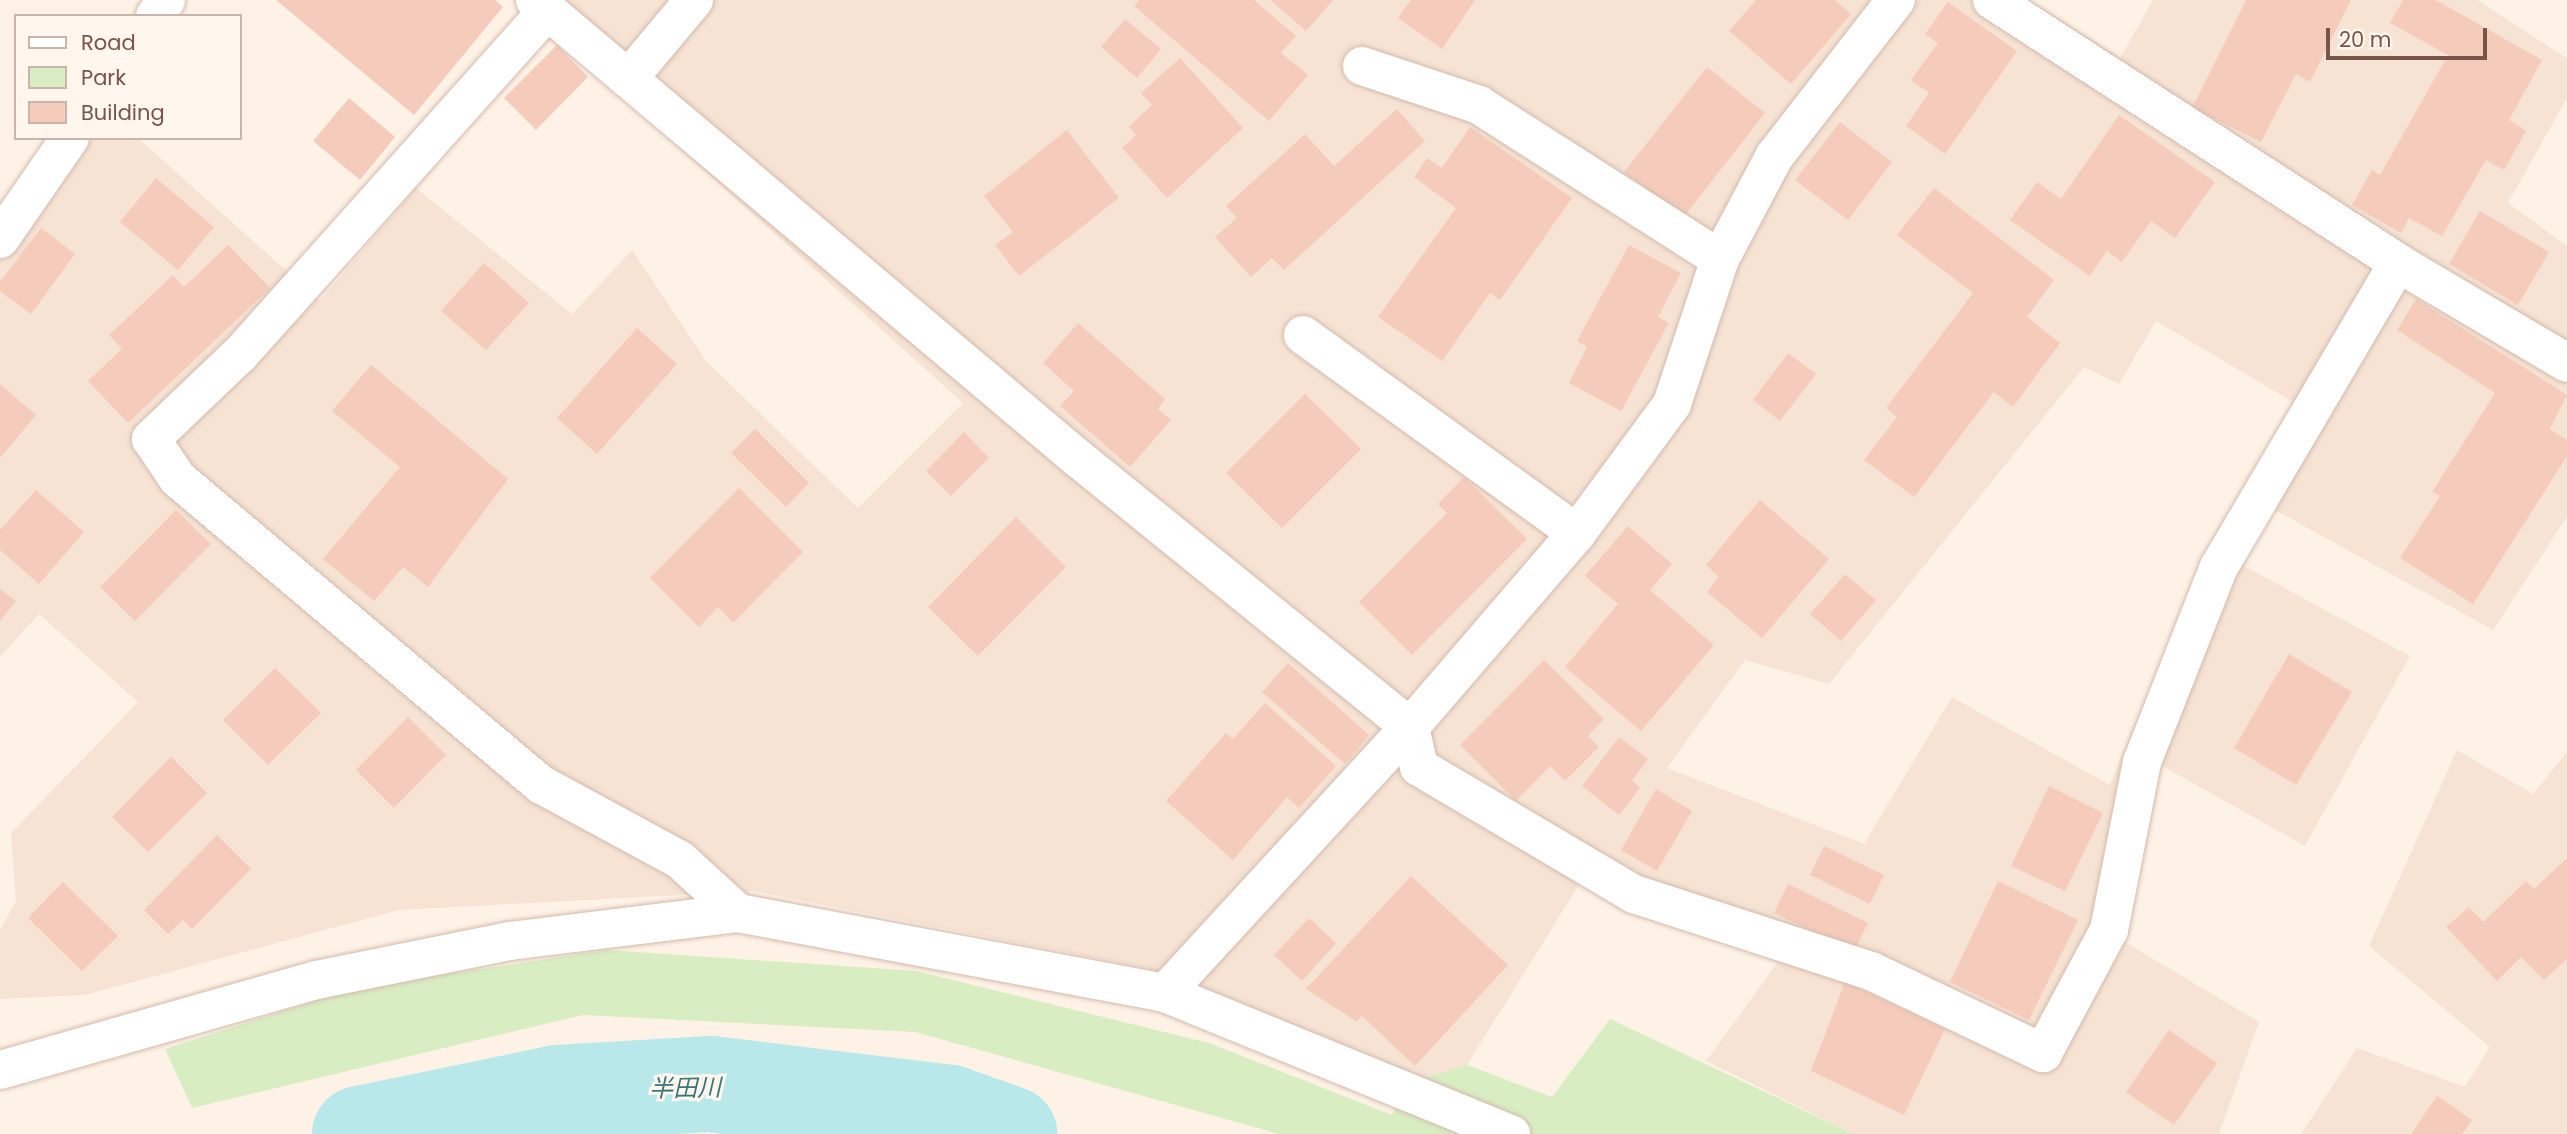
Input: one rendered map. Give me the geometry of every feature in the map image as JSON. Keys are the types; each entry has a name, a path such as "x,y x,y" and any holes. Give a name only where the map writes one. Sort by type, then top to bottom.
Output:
{"street":[{"path":"628,79 694,0"},
{"path":"1165,993 1410,727 1577,533 1672,404 1720,259 1774,157 1896,0"},
{"path":"1992,0 2398,263 2567,363"},
{"path":"738,913 680,860 542,785 178,479 151,439 239,355 541,6 1080,460 1410,727 1419,767 1634,894 1871,971 2043,1053 2109,930 2142,762 2219,568 2398,263"},
{"path":"1362,66 1479,105 1720,259"},
{"path":"0,239 69,140"},
{"path":"1303,335 1577,533"},
{"path":"0,1070 316,980 510,941 738,913 1165,993 1511,1134"}],"shaded area":[{"path":"515,0 2029,0 2120,58 2153,0 2477,0 2567,58 2567,98 2508,203 2567,246 2567,517 2493,630 2273,509 2245,486 2293,402 2156,321 2119,384 2084,367 1829,684 1745,660 1667,768 1864,844 1952,697 2110,785 2209,547 2410,656 2305,846 2159,764 2125,942 2259,1022 2219,1134 1854,1134 1706,1061 1778,962 1582,880 1467,1065 1407,1083 1146,968 753,891 399,910 85,995 0,999 0,930 16,901 11,833 138,702 39,614 0,657 0,213 51,140 140,140 320,301 416,188 572,314 632,250 706,361 858,508 963,403"},
{"path":"2457,750 2533,794 2567,752 2567,1134 2301,1134 2357,1048 2465,1087 2490,1047 2369,946"}],"green space":[{"path":"607,950 916,971 1209,1043 1392,1115 1407,1083 1467,1065 1552,1097 1610,1019 1854,1134 1279,1134 915,1032 583,1015 192,1108 165,1049 355,988"}],"building":[{"path":"276,0 495,0 503,7 414,115"},
{"path":"1139,0 1254,0 1296,36 1281,53 1308,75 1269,121 1134,6"},
{"path":"1270,0 1333,0 1306,31"},
{"path":"1411,0 1475,0 1442,49 1398,18"},
{"path":"1756,0 1835,0 1851,14 1791,84 1729,31"},
{"path":"2246,0 2351,0 2310,82 2296,74 2261,142 2192,108"},
{"path":"2403,0 2436,0 2542,60 2509,120 2526,131 2504,170 2486,160 2442,236 2409,218 2401,233 2352,205 2372,170 2380,175 2448,55 2390,23"},
{"path":"1948,2 2017,51 1945,154 1906,126 1929,93 1911,80 1938,43 1925,34"},
{"path":"1125,19 1161,49 1137,78 1101,47"},
{"path":"557,45 588,77 536,130 504,98"},
{"path":"1180,58 1243,128 1167,198 1122,148 1136,135 1129,127 1152,105 1141,93"},
{"path":"1707,67 1765,113 1683,218 1624,172"},
{"path":"349,98 395,137 360,180 313,141"},
{"path":"1397,109 1425,141 1284,270 1272,258 1251,277 1215,237 1237,218 1226,206 1305,134 1334,166"},
{"path":"2119,115 2215,182 2175,238 2151,221 2122,262 2107,251 2090,276 2010,220 2037,182 2061,199"},
{"path":"1840,122 1892,162 1848,220 1795,180"},
{"path":"1470,127 1572,198 1500,300 1490,293 1442,361 1378,317 1456,208 1414,177 1427,158 1442,168"},
{"path":"1067,130 1119,198 1019,276 995,245 1013,232 984,196"},
{"path":"156,178 214,227 178,270 120,222"},
{"path":"1934,188 2054,280 2027,317 2060,343 2013,407 1994,392 1914,497 1864,460 1897,417 1886,408 1973,293 1897,235"},
{"path":"2480,211 2549,252 2518,305 2449,264"},
{"path":"41,228 75,254 31,314 0,291 0,282"},
{"path":"228,245 270,288 128,423 88,381 122,349 109,335 173,275 184,287"},
{"path":"1629,245 1681,273 1658,317 1669,323 1621,411 1569,383 1587,347 1577,341"},
{"path":"484,263 529,303 486,350 441,311"},
{"path":"2416,299 2567,395 2550,429 2567,440 2567,456 2473,604 2400,558 2440,496 2432,492 2495,393 2397,330"},
{"path":"1078,323 1165,399 1158,409 1171,420 1130,467 1060,406 1074,391 1043,363"},
{"path":"637,328 677,364 597,454 557,418"},
{"path":"1788,353 1816,374 1780,421 1753,400"},
{"path":"371,365 508,479 428,587 403,567 374,601 323,559 400,467 332,411"},
{"path":"0,384 36,415 0,458"},
{"path":"1305,394 1361,449 1282,528 1226,473"},
{"path":"755,429 809,483 786,507 731,453"},
{"path":"964,432 989,458 951,496 926,471"},
{"path":"1464,477 1527,539 1412,655 1359,602 1447,513 1438,504"},
{"path":"739,488 803,552 733,623 718,607 699,627 650,578"},
{"path":"36,490 84,532 39,584 0,550 0,530"},
{"path":"1760,500 1829,559 1762,638 1707,592 1719,577 1706,565"},
{"path":"176,510 211,544 135,621 100,587"},
{"path":"1016,517 1066,567 978,656 928,607"},
{"path":"1628,526 1672,564 1650,590 1714,645 1641,731 1565,667 1618,604 1585,576"},
{"path":"1845,574 1876,600 1841,641 1810,614"},
{"path":"0,589 16,601 0,621"},
{"path":"2289,654 2352,692 2296,785 2234,748"},
{"path":"1544,660 1604,719 1588,736 1599,747 1565,781 1550,766 1516,801 1460,745"},
{"path":"1288,663 1369,735 1345,764 1262,692"},
{"path":"275,668 321,713 268,765 223,720"},
{"path":"1265,703 1336,766 1299,808 1287,797 1233,860 1166,801 1226,733 1233,739"},
{"path":"408,717 446,755 394,808 356,770"},
{"path":"1619,737 1648,759 1632,781 1640,788 1619,815 1582,786"},
{"path":"171,757 207,793 148,852 112,817"},
{"path":"2049,786 2103,813 2065,891 2011,866"},
{"path":"1656,789 1692,811 1657,871 1621,850"},
{"path":"217,835 251,869 192,929 183,920 168,934 144,910"},
{"path":"1824,846 1884,875 1870,904 1810,875"},
{"path":"2567,858 2567,959 2544,980 2521,957 2497,981 2446,927 2469,907 2483,922 2526,881 2534,889"},
{"path":"1411,876 1508,965 1415,1066 1362,1016 1356,1021 1306,989"},
{"path":"1998,881 2078,920 2029,1020 1950,982"},
{"path":"63,882 118,936 82,971 28,918"},
{"path":"1788,884 1868,923 1854,951 1774,913"},
{"path":"1309,918 1336,943 1302,981 1274,955"},
{"path":"1845,982 1945,1029 1904,1115 1811,1071"},
{"path":"2169,1030 2217,1063 2174,1125 2126,1092"},
{"path":"2437,1096 2472,1120 2462,1134 2411,1134"}],"waterway":[{"name":"半田川","path":"360,1134 558,1093 711,1084 950,1113 1009,1134"}]}
